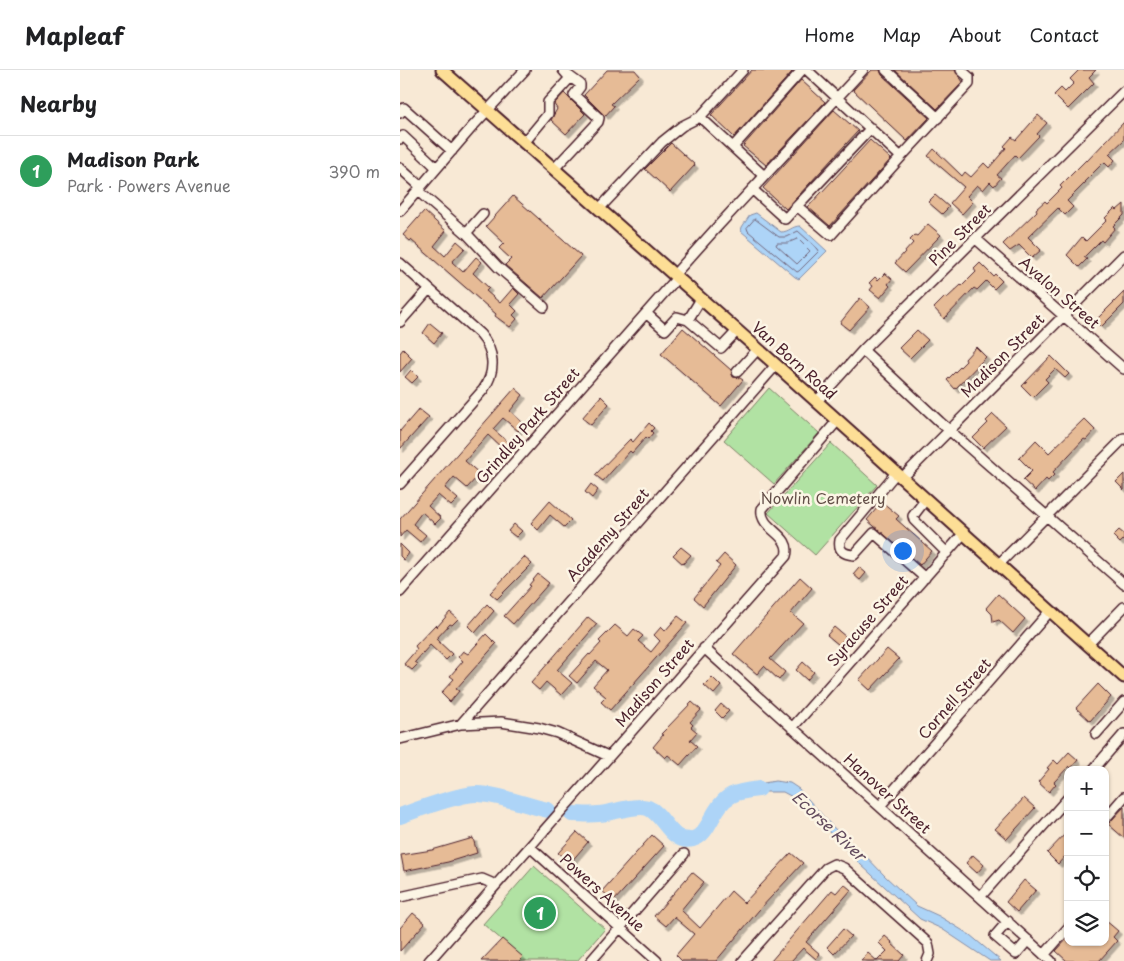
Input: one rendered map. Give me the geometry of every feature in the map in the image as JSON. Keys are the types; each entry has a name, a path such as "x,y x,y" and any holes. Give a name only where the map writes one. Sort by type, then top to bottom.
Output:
{"main road":[{"name":"Van Born Road","path":"442,70 838,420 1124,677"}],"street":[{"path":"400,211 452,150 525,70"},
{"path":"599,209 662,142 682,126 700,117 743,70"},
{"path":"733,147 802,70"},
{"path":"807,70 901,157"},
{"path":"886,70 938,118"},
{"path":"797,206 831,235 969,84 968,77 961,70"},
{"name":"Grindley Park Street","path":"400,592 646,314 752,189 838,98 859,71"},
{"path":"524,142 548,114 548,102 570,78 566,73"},
{"path":"554,169 598,122 599,118 574,95 580,84 566,73"},
{"name":"Pine Street","path":"816,401 863,350 1124,91"},
{"path":"400,112 404,108 452,150"},
{"path":"700,117 764,176"},
{"path":"752,189 785,219 871,128"},
{"path":"400,139 403,136 438,168"},
{"path":"400,168 498,267 544,308"},
{"path":"466,233 483,214"},
{"name":"Avalon Street","path":"976,239 1124,369"},
{"name":"Madison Street","path":"925,578 877,534 872,534 854,555 845,554 841,550 840,540 899,475 950,429 1124,255"},
{"path":"400,263 480,334 488,346 492,363 491,374 483,390 400,484"},
{"path":"400,322 429,289"},
{"path":"688,320 701,299"},
{"path":"646,314 665,330 677,317 688,320 721,348 737,331"},
{"path":"737,372 758,349"},
{"path":"863,350 1124,584"},
{"name":"Academy Street","path":"461,724 776,365"},
{"name":"Madison Street","path":"429,961 786,556 788,550 786,543 763,520 762,509 838,420"},
{"path":"999,564 1124,438"},
{"path":"926,499 913,516 914,520 947,553"},
{"name":"Syracuse Street","path":"792,728 964,533"},
{"path":"1088,644 1124,607"},
{"name":"Cornell Street","path":"880,806 1050,611"},
{"name":"Hanover Street","path":"704,648 1047,958"},
{"path":"1096,734 1124,702"},
{"path":"400,738 461,724 501,722 539,728 575,740 608,756"},
{"path":"1096,766 1124,734"},
{"path":"1109,814 1124,797"},
{"path":"980,896 1064,802"},
{"name":"Powers Avenue","path":"530,847 656,961"},
{"path":"591,961 684,854"},
{"path":"743,961 826,868 834,864 844,868 928,943 930,951 926,961"},
{"path":"400,897 482,879 496,884"},
{"path":"1008,921 995,936 1016,954 1028,940"},
{"path":"1047,958 1064,934"}],"green space":[{"path":"769,388 819,433 774,484 724,440"},
{"name":"Nowlin Cemetery","path":"831,443 877,485 815,555 768,513"},
{"path":"534,866 605,929 577,961 519,961 522,957 483,924"}],"water":[{"path":"756,213 781,232 800,226 827,251 799,279 795,277 741,231 750,215"},
{"path":"775,781 790,783 799,789 831,825 859,849 917,906 939,916 970,935 1001,961 990,961 942,929 920,919 860,864 798,800 783,792 756,792 739,795 736,788"}],"building":[{"path":"607,70 635,70 640,76 611,104 614,106 605,116 584,95"},
{"path":"752,70 790,70 792,72 734,137 711,115"},
{"path":"872,70 880,70 882,75 929,118 907,141 853,90"},
{"path":"895,70 955,70 963,82 937,109"},
{"path":"1079,70 1096,70 1089,77 1094,83 1068,109 1054,95 1061,88 1065,92 1074,83 1070,79"},
{"path":"801,80 825,102 766,165 743,146"},
{"path":"564,93 585,114 566,134 551,120 557,109 554,104"},
{"path":"834,110 858,131 786,209 763,188"},
{"path":"1038,115 1047,123 1037,134 1039,136 1018,158 1015,155 997,175 1001,178 994,186 990,182 983,190 977,185 967,196 973,202 962,214 950,203 964,187 928,156 934,149 962,176 965,172 971,177 984,163 989,168 1006,148 1004,146 1012,137 1016,140"},
{"path":"1124,122 1124,140 1109,154 1115,160 1109,167 1104,162 1085,181 1067,201 1073,207 1065,215 1058,208 1028,237 1041,250 1032,258 1019,245 1010,251 1003,244 1037,211 1036,209 1045,201 1047,203 1062,188 1060,186"},
{"path":"870,140 891,159 830,226 808,207"},
{"path":"671,143 695,165 670,192 645,169"},
{"path":"935,195 949,207 942,214 928,202"},
{"path":"513,196 581,256 543,298 505,265 511,259 499,248 504,243 486,226"},
{"path":"1124,204 1124,215 1113,226 1115,228 1103,242 1101,240 1084,257 1087,259 1079,267 1067,255 1082,237 1086,241 1107,220 1105,218 1115,208 1117,210"},
{"path":"424,211 446,231 434,246 445,256 457,241 465,248 452,262 463,272 476,257 482,262 473,273 489,288 486,291 500,303 513,288 519,294 510,304 517,311 513,315 517,319 510,327 403,235"},
{"path":"928,224 941,235 905,272 895,263 913,243 910,240 915,235 917,236"},
{"path":"980,263 993,276 995,274 1002,281 994,289 986,281 977,290 974,288 944,319 934,308 945,297 947,298 962,286 976,272 974,269"},
{"path":"885,273 892,279 888,284 890,286 880,298 870,290 873,286 869,283 875,277 878,280"},
{"path":"1124,292 1124,304 1101,327 1095,321"},
{"path":"860,298 870,307 849,330 840,323"},
{"path":"430,323 442,333 434,343 423,333"},
{"path":"683,328 731,370 733,377 743,380 721,406 661,354"},
{"path":"917,330 928,340 910,358 899,348"},
{"path":"976,347 986,357 955,389 947,380 966,361 965,359"},
{"path":"403,349 412,358 400,372 400,353"},
{"path":"1051,356 1069,374 1065,378 1055,369 1045,379 1048,382 1033,397 1022,386"},
{"path":"411,370 418,377 412,383 405,377"},
{"path":"515,388 523,395 510,411 524,424 518,431 503,418 493,429 508,442 502,448 488,435 465,461 480,474 467,488 454,477 445,488 458,499 451,506 438,495 428,506 441,518 435,524 422,512 413,524 426,535 420,542 406,530 400,537 400,519"},
{"path":"601,396 609,404 591,425 582,418"},
{"path":"419,409 429,417 400,449 400,431"},
{"path":"993,414 1006,426 983,448 973,438 988,423 986,421"},
{"path":"1084,419 1095,430 1053,472 1055,474 1048,481 1046,479 1035,491 1023,480 1032,471 1019,458 1036,440 1049,453"},
{"path":"649,423 654,428 651,431 653,433 648,439 646,437 632,453 630,451 603,481 595,475 630,439 633,442"},
{"path":"1124,474 1124,490 1116,482"},
{"path":"591,484 598,490 592,498 585,492"},
{"path":"550,501 571,520 564,527 550,515 538,530 531,523"},
{"path":"882,502 899,516 896,519 932,551 920,565 867,520"},
{"path":"514,524 522,531 516,537 508,531"},
{"path":"1119,530 1124,534 1124,539 1120,543 1113,536"},
{"path":"400,544 409,553 404,560 400,556"},
{"path":"681,547 691,555 683,564 673,555"},
{"path":"724,554 736,565 703,606 694,598 720,566 716,563"},
{"path":"524,557 532,564 497,599 490,593"},
{"path":"859,567 866,573 860,580 853,574"},
{"path":"538,574 549,583 513,624 504,616 531,586 529,585"},
{"path":"800,577 812,588 791,613 803,623 770,659 785,672 779,680 764,666 757,674 733,654"},
{"path":"998,594 1025,619 1013,633 999,620 993,622 992,614 986,608"},
{"path":"487,604 494,611 475,633 468,626"},
{"path":"450,612 458,619 452,625 450,624 436,639 452,654 446,660 430,645 415,662 418,664 412,670 404,664 417,649 415,646 435,625 437,627"},
{"path":"678,616 687,623 610,710 601,702 606,697 593,686 607,670 596,661 577,683 569,676 601,643 599,641 615,625 628,636 634,629 643,636 638,641 651,652 660,641 654,635 661,627 665,631"},
{"path":"588,617 597,624 557,670 572,683 561,695 546,682 539,690 531,683"},
{"path":"834,627 846,637 839,645 827,635"},
{"path":"486,634 496,644 456,689 459,691 450,702 441,693 454,679 450,676 463,661 458,657 463,651 468,654"},
{"path":"887,649 899,659 870,690 859,680"},
{"path":"803,662 814,672 807,680 796,670"},
{"path":"712,677 721,686 714,694 704,685"},
{"path":"1098,684 1111,697 1090,721 1076,708"},
{"path":"692,702 701,710 690,722 693,725 691,727 697,732 690,740 697,746 680,765 668,755 665,758 653,747 663,735 661,734"},
{"path":"721,704 729,711 722,718 715,711"},
{"path":"1069,752 1078,760 1073,766 1064,766 1064,771 1054,782 1056,784 1049,792 1038,782 1054,760 1058,764"},
{"path":"1024,798 1035,808 1007,839 995,829"},
{"path":"1124,807 1124,838 1109,823"},
{"path":"577,832 588,842 570,863 558,853"},
{"path":"652,835 664,846 614,901 602,891"},
{"path":"1064,835 1064,857 1058,864 1047,853"},
{"path":"473,838 477,853 448,862 404,871 401,855 432,850"},
{"path":"791,853 803,863 759,910 716,961 682,961 676,955 694,934 674,917 666,926 654,916 692,872 704,882 681,910 700,928 731,891 744,903"},
{"path":"973,855 984,865 977,873 966,863"},
{"path":"1024,880 1036,890 1017,912 1006,902"},
{"path":"844,884 851,890 806,942 820,954 816,959 803,948 791,961 771,961 832,890 836,893"},
{"path":"413,913 425,923 400,951 400,928"},
{"path":"1109,923 1118,931 1113,937 1117,941 1099,961 1067,961 1056,951 1064,942 1064,946 1109,946"},
{"path":"843,929 851,936 834,954 827,947"},
{"path":"885,936 904,955 899,961 877,961 887,951 879,943"},
{"path":"502,939 523,957 519,961 481,961"},
{"path":"868,953 877,961 861,961"}],"waterway":[{"name":"Ecorse River","path":"572,814 599,814 644,807 654,811 679,838 685,840 693,839 703,832 725,800 738,793 759,789"},
{"name":"Ecorse River","path":"400,816 447,800 475,794 502,798 548,810"}],"place":[{"name":"Madison Park","path":"540,913"}]}
